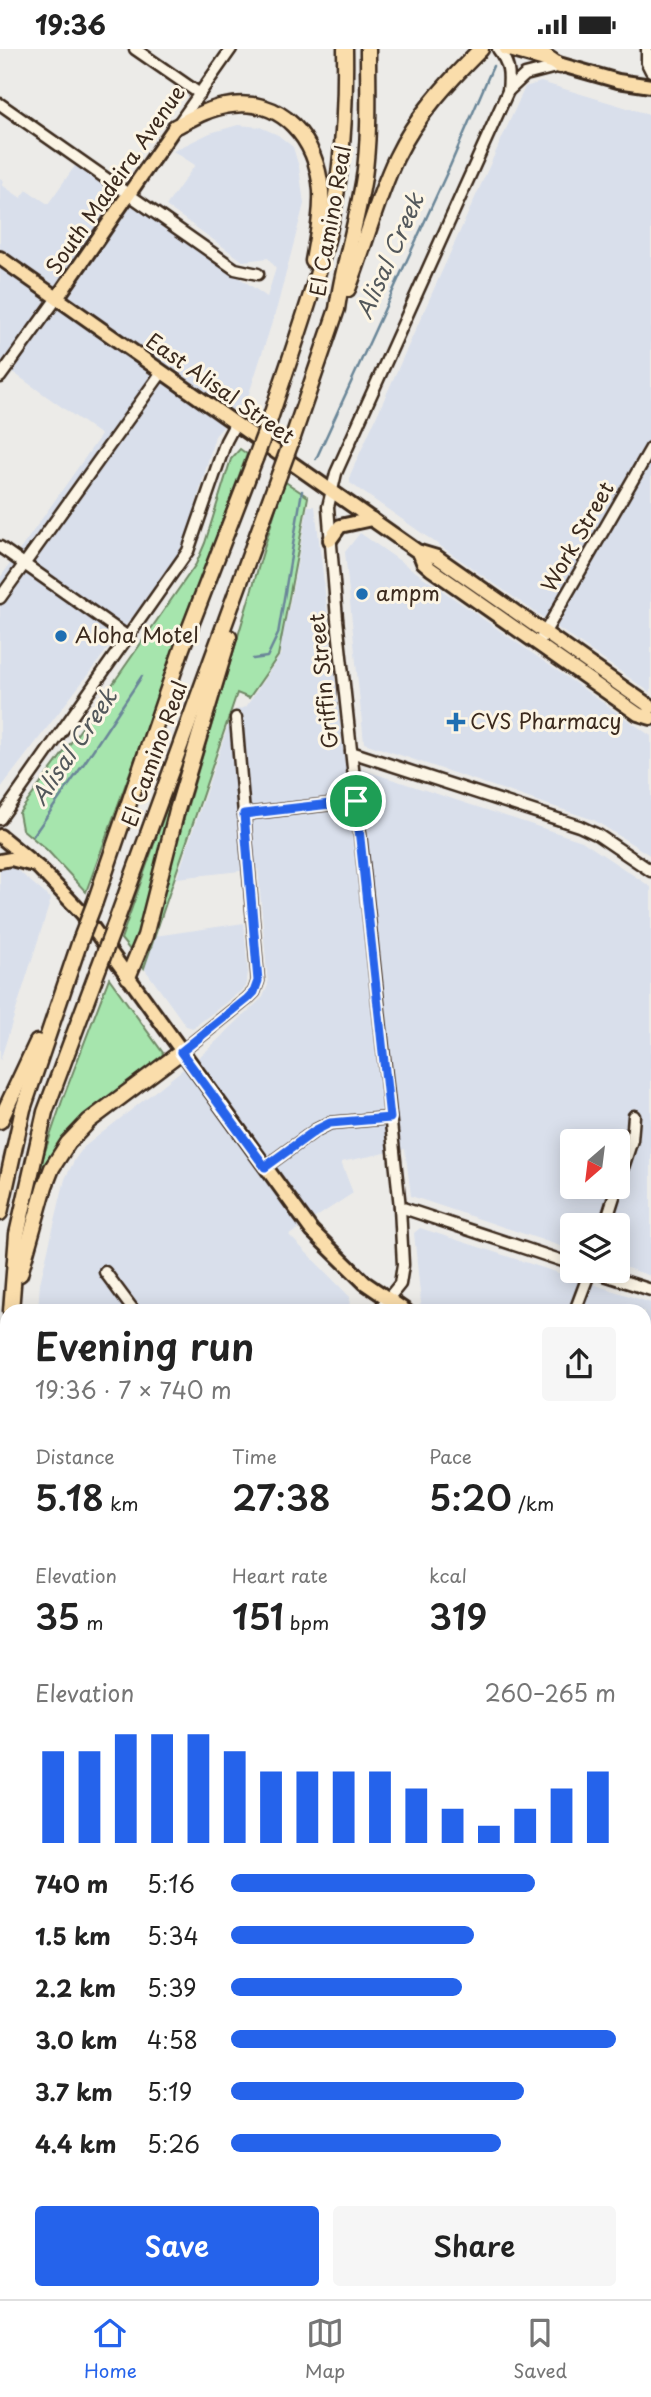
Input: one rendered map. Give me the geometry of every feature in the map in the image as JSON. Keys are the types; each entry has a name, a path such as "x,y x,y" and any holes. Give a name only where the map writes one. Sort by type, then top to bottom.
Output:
{"highway":[{"name":"El Camino Real","path":"0,1213 23,1109 182,648 256,459 324,254 336,196 345,105 345,49"},
{"name":"El Camino Real","path":"12,1304 17,1234 46,1112 293,437 337,309 364,175 369,124 368,49"},
{"path":"337,309 349,288 382,191 404,142 433,99 481,49"},
{"path":"535,49 560,66"},
{"path":"175,127 214,109 246,105 264,108 280,115 304,136 315,159 321,200 308,303"},
{"path":"128,977 145,936 177,810 233,624 235,595"},
{"path":"0,1121 68,978"},
{"path":"12,1304 45,1185 64,1149 89,1121 181,1052"}],"main road":[{"path":"506,49 618,81 651,86"},
{"name":"South Madeira Avenue","path":"57,299 175,127"},
{"name":"East Alisal Street","path":"0,258 419,552 437,557 651,707"},
{"path":"330,540 341,526 372,519"},
{"name":"East Alisal Street","path":"419,552 423,562 431,569 638,714 651,718"},
{"path":"0,836 39,869 82,913 312,1231 347,1267 396,1304"},
{"path":"0,861 17,859 39,869"}],"street":[{"path":"135,49 200,94"},
{"name":"South Madeira Avenue","path":"175,127 231,49"},
{"path":"498,49 506,59 510,73 508,91"},
{"path":"647,49 647,63 651,71"},
{"path":"508,91 525,75 560,66"},
{"name":"Griffin Street","path":"384,1304 400,1283 403,1265 400,1207 356,801 328,507 336,473 508,91"},
{"path":"0,104 235,269 258,274"},
{"path":"0,377 57,299"},
{"path":"0,598 162,372"},
{"path":"0,819 188,551 226,442 235,424"},
{"name":"Work Street","path":"538,644 651,448"},
{"path":"0,547 128,637"},
{"path":"181,1052 247,999 254,992 258,981 236,718"},
{"path":"351,752 579,826 598,835 651,871"},
{"path":"244,814 356,801"},
{"path":"630,1146 634,1116"},
{"path":"265,1167 330,1123 390,1118"},
{"path":"400,1207 560,1260"},
{"path":"105,1272 129,1304"},
{"path":"578,1304 586,1283"},
{"path":"629,1283 651,1290"}],"shaded area":[{"path":"541,82 651,115 651,693 350,483 350,475 525,87"},
{"path":"238,125 260,127 278,135 293,147 299,167 304,204 277,307 247,400 215,436 183,551 0,789 0,578 101,435 14,373 0,375 0,178 4,181 2,185 21,198 27,190 48,204 77,163 267,297 276,268 268,258 243,261 166,206 195,165 173,151 210,133"},
{"path":"308,506 315,506 345,764 582,841 651,887 651,1276 630,1269 630,1213 560,1213 560,1246 411,1196 405,1149 341,1162 353,1193 289,1235 350,1297 350,1304 38,1304 40,1283 65,1179 75,1159 84,1147 205,1052 263,997 268,985 258,869 177,878 233,711 246,707 281,654 280,642"},
{"path":"360,533 651,736 651,856 594,820 364,743 345,552"},
{"path":"0,855 51,899 0,1061"},
{"path":"244,923 248,972 246,987 193,1028 186,1026 144,968 155,936"},
{"path":"420,1228 560,1273 560,1283 589,1283 651,1304 420,1304 414,1233"}],"green space":[{"path":"240,449 247,454 86,892 47,850 22,829 19,813 196,564 231,459"},
{"path":"284,481 308,497 278,656 249,698 237,693 144,968 141,963"},
{"path":"182,764 187,765 139,935 130,950 121,939"},
{"path":"109,978 163,1053 161,1058 80,1121 42,1183 35,1181 62,1101"}],"waterway":[{"name":"Alisal Creek","path":"316,459 493,66"},
{"name":"Alisal Creek","path":"253,659 267,657 278,634 302,491"},
{"name":"Alisal Creek","path":"33,836 142,676"}],"place":[{"name":"ampm","path":"362,594"},
{"name":"Aloha Motel","path":"61,636"},
{"name":"CVS Pharmacy","path":"456,722"}],"route":[{"path":"356,801 390,1118 330,1123 265,1167 181,1052 251,996 258,981 244,814 356,801"}]}
